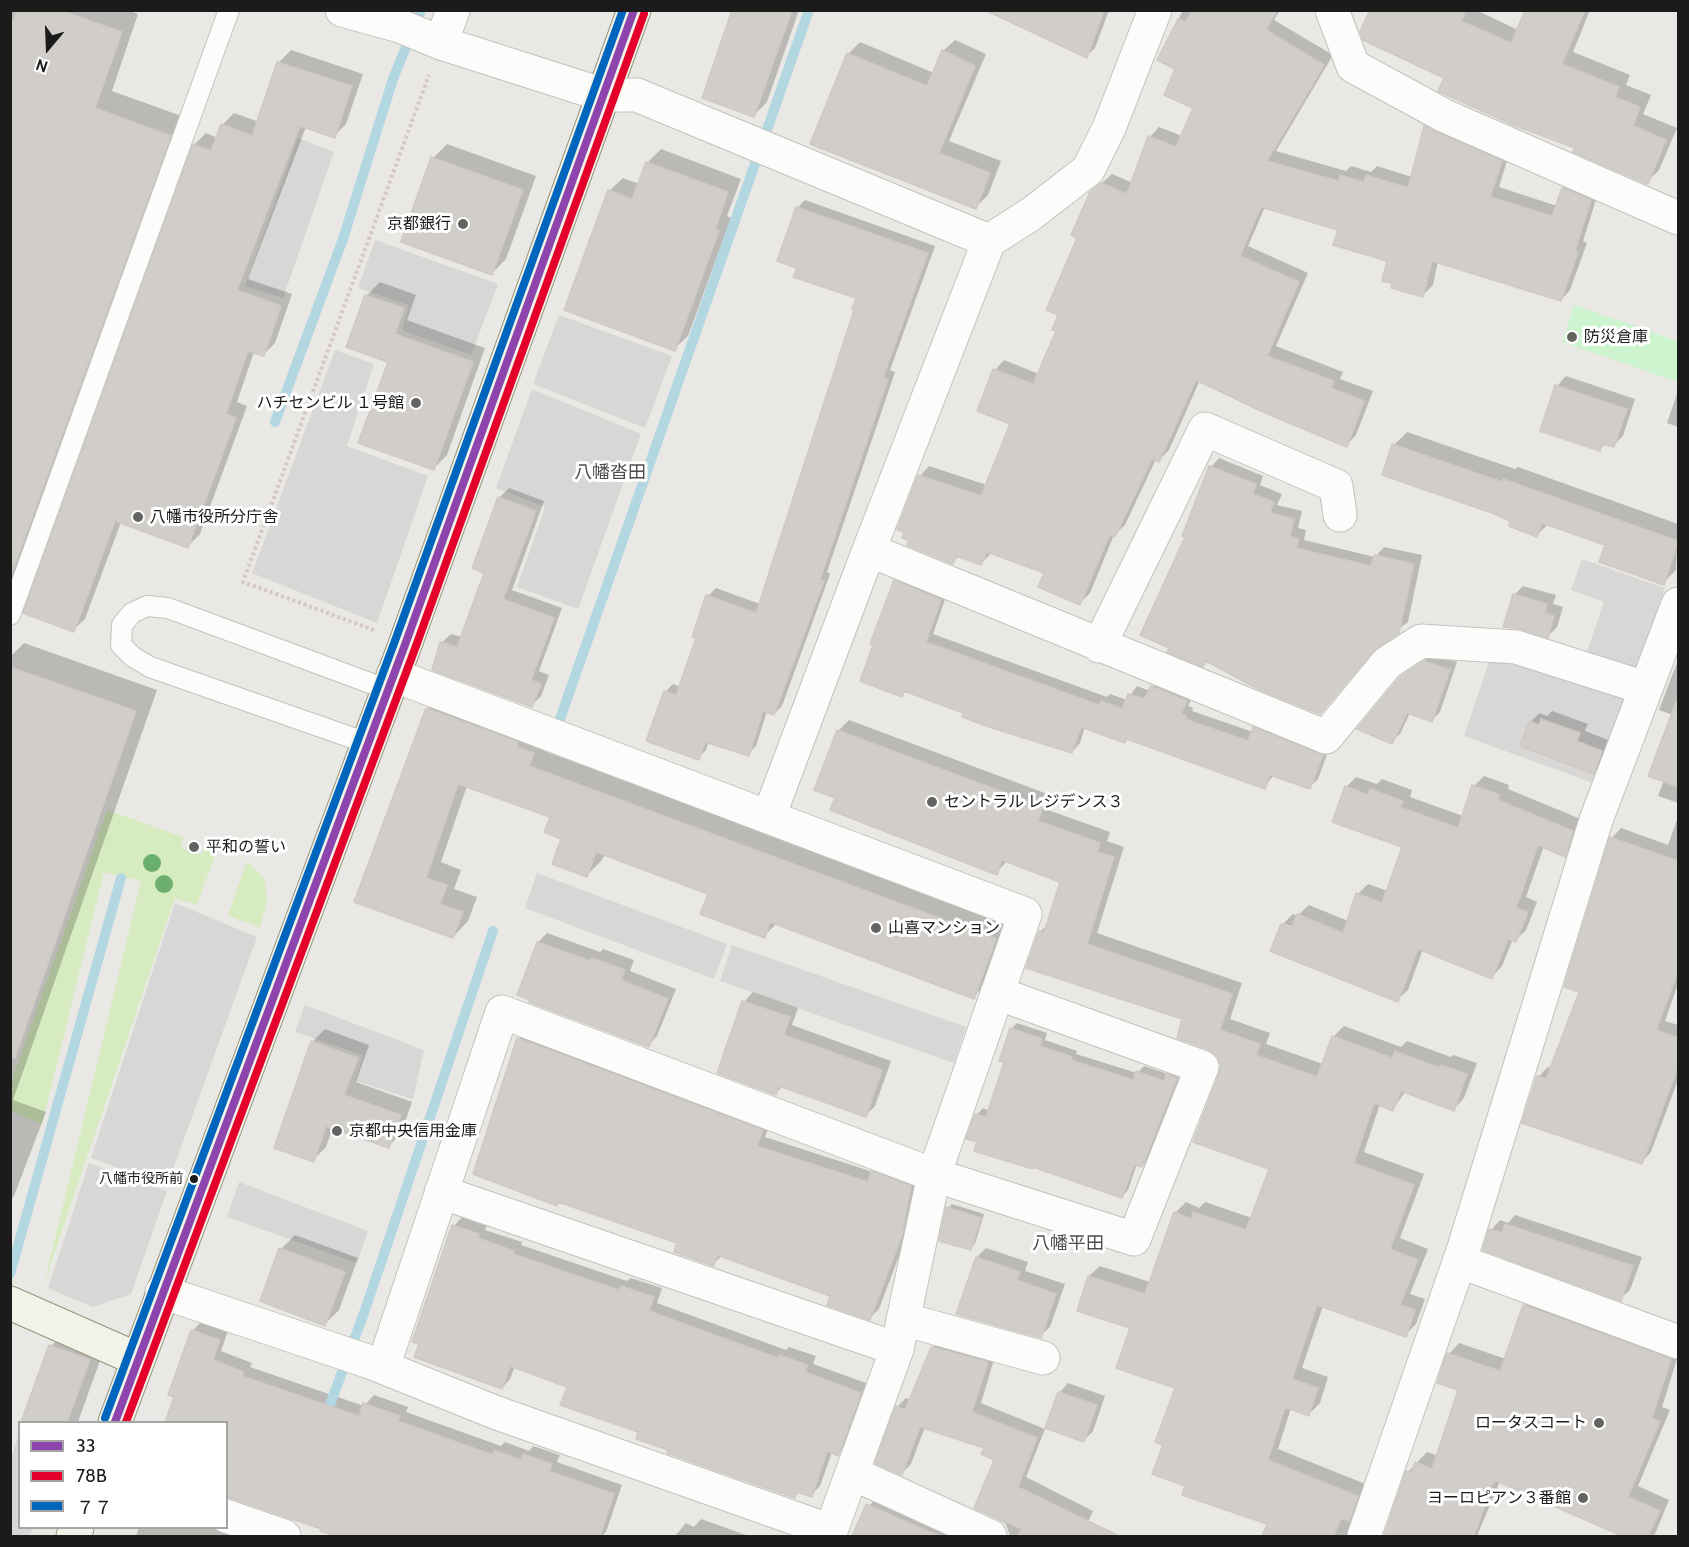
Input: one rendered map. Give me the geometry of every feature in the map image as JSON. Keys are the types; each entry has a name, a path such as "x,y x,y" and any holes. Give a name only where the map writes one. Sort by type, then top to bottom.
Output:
{"main road":[{"path":"115,1421 366,743 406,642 634,10"},
{"path":"10,1303 137,1359"}],"street":[{"path":"342,10 391,20 437,40 604,95 637,95 989,241"},
{"path":"437,40 453,10"},
{"path":"769,816 989,241 1031,214 1088,170 1109,128 1155,10"},
{"path":"1332,10 1353,66 1445,116 1678,218"},
{"path":"1099,646 1204,429 1336,486 1341,515"},
{"path":"869,550 1326,737 1387,663 1421,641 1516,647 1645,688"},
{"path":"1364,1536 1459,1261 1596,820 1678,604"},
{"path":"162,1292 376,1364 497,1413 830,1534 900,1334 934,1175 1025,914 769,816 390,682"},
{"path":"376,1364 441,1192 502,1012 934,1175 1134,1239 1202,1067 997,993"},
{"path":"441,1192 900,1334 1043,1358"},
{"path":"1459,1261 1678,1341"},
{"path":"852,1473 968,1532"},
{"path":"228,1517 279,1534"}],"lane":[{"path":"10,615 229,10"},
{"path":"366,743 150,667 133,657 121,645 122,625 132,613 147,606 168,608 390,682"}],"path":[{"path":"406,642 243,582 437,40"}],"shaded area":[{"path":"298,138 334,152 283,298 245,286"},
{"path":"375,240 498,284 471,355 402,330 409,305 358,288"},
{"path":"559,315 672,356 645,428 533,384"},
{"path":"335,350 374,364 347,446 428,476 377,623 252,573"},
{"path":"532,389 641,434 578,609 517,587 545,507 496,488"},
{"path":"1582,559 1665,588 1634,677 1584,660 1604,602 1571,590"},
{"path":"1493,650 1627,691 1593,783 1464,736"},
{"path":"537,873 727,944 714,979 525,908"},
{"path":"175,903 257,937 167,1186 91,1158"},
{"path":"732,945 966,1027 954,1063 720,981"},
{"path":"305,1005 424,1050 413,1099 355,1081 363,1055 295,1032"},
{"path":"89,1163 167,1191 131,1294 93,1307 48,1288"},
{"path":"239,1182 368,1231 357,1263 227,1217"},
{"path":"17,1439 18,1529 32,1529 29,1536 11,1536 11,1459"}],"green space":[{"path":"1574,305 1678,341 1678,382 1562,342"},
{"path":"107,810 183,837 181,848 201,855 204,845 217,850 197,905 175,898 44,1284 141,881 104,872 42,1124 11,1111 11,1083"},
{"path":"247,861 264,879 266,889 267,901 260,927 228,916"}],"building":[{"path":"17,10 59,10 122,32 95,108 171,136 10,578 10,28"},
{"path":"732,10 792,10 754,117 702,98"},
{"path":"985,10 1104,10 1087,58"},
{"path":"1192,10 1277,10 1266,30 1324,65 1267,161 1339,181 1340,175 1364,182 1366,175 1408,188 1424,126 1502,161 1490,197 1552,216 1562,188 1591,200 1575,251 1578,252 1561,301 1432,261 1423,297 1391,288 1392,283 1382,281 1387,261 1333,245 1338,230 1261,207 1240,256 1299,282 1267,356 1334,381 1331,388 1364,401 1347,447 1263,412 1196,380 1159,462 1152,459 1115,537 1110,534 1080,605 1038,587 1044,573 987,552 981,565 956,556 953,564 907,545 909,540 902,538 904,532 897,530 918,475 981,496 1010,424 977,411 993,369 1033,384 1056,331 1052,330 1058,315 1046,310 1077,238 1071,235 1090,192 1101,183 1127,194 1148,136 1176,147 1193,108 1164,95 1175,69 1157,60 1178,19 1186,22"},
{"path":"1370,10 1466,10 1461,21 1511,43 1525,10 1585,10 1562,64 1619,87 1615,97 1640,107 1633,126 1666,140 1648,184 1573,152 1575,148 1513,125 1438,91 1444,78 1363,40 1360,31"},
{"path":"942,50 975,66 939,153 990,173 976,209 810,144 847,53 927,86"},
{"path":"277,62 352,86 335,138 300,126 237,290 281,306 264,356 248,351 226,414 236,418 188,548 115,521 74,632 23,613 193,144 211,151 221,124 252,136"},
{"path":"431,157 523,190 492,275 401,242"},
{"path":"646,162 728,192 715,230 719,231 675,351 564,310 608,190 632,199"},
{"path":"796,207 928,253 883,378 888,379 820,580 824,581 774,715 763,711 749,756 705,742 699,760 646,741 664,691 676,695 696,638 692,637 706,595 756,613 854,310 852,309 856,298 793,277 797,268 777,261"},
{"name":"ハチセンビル １号館","path":"365,295 404,308 395,334 473,362 434,470 358,443 388,362 346,347"},
{"path":"1555,385 1627,409 1614,447 1602,444 1600,451 1540,431"},
{"path":"1392,444 1502,482 1503,479 1678,541 1664,585 1599,562 1605,545 1542,523 1537,537 1509,526 1510,521 1492,513 1382,475"},
{"path":"1209,466 1256,484 1253,494 1274,502 1270,513 1294,519 1290,536 1299,539 1296,548 1371,566 1374,555 1414,564 1399,633 1373,651 1320,714 1258,689 1206,661 1203,667 1167,652 1169,648 1140,635 1185,537 1182,536"},
{"path":"498,497 536,511 503,599 554,618 531,680 541,684 532,707 432,670 440,642 457,647 484,573 472,568"},
{"path":"894,580 941,600 926,642 1099,705 1101,701 1122,709 1128,694 1144,699 1151,686 1187,701 1181,714 1186,716 1185,719 1248,741 1253,727 1323,755 1310,789 1270,775 1265,789 1127,739 1125,743 1081,727 1072,753 989,727 962,717 963,713 904,691 902,697 860,681 873,645 870,644"},
{"path":"1513,594 1547,604 1545,613 1554,616 1548,638 1521,629 1503,627"},
{"path":"1424,661 1450,670 1432,722 1407,713 1392,744 1357,729 1400,677"},
{"path":"10,667 136,711 15,1058 10,1058"},
{"path":"1676,702 1678,702 1678,787 1648,776"},
{"path":"426,708 518,742 517,747 534,753 529,766 996,939 974,999 770,922 765,938 700,914 708,894 596,852 587,877 552,864 561,839 544,832 550,817 458,784 426,878 447,885 440,904 463,912 453,938 354,902"},
{"path":"1541,719 1580,733 1577,741 1602,751 1594,774 1520,746 1529,721 1539,725"},
{"path":"837,730 1043,807 1038,821 1100,843 1097,852 1114,857 1087,944 1232,994 1220,1030 1260,1044 1256,1055 1317,1077 1332,1036 1392,1058 1395,1051 1440,1068 1441,1065 1467,1074 1454,1111 1401,1091 1393,1111 1374,1103 1354,1163 1414,1185 1390,1249 1418,1260 1400,1305 1415,1310 1406,1337 1317,1305 1292,1379 1318,1388 1309,1416 1285,1407 1268,1460 1358,1496 1349,1521 1341,1518 1334,1536 1262,1536 1267,1524 1182,1495 1185,1486 1152,1474 1163,1445 1155,1442 1175,1388 1116,1368 1130,1328 1077,1311 1088,1276 1145,1294 1174,1212 1191,1219 1193,1212 1246,1230 1269,1169 1193,1142 1219,1074 1221,1065 1217,1056 1208,1049 1177,1038 1182,1019 1026,968 1039,931 1044,933 1060,882 1002,860 997,875 830,810 835,798 814,790"},
{"path":"1472,785 1500,795 1498,800 1573,831 1565,857 1538,845 1516,908 1528,912 1516,942 1508,939 1492,979 1418,949 1398,1002 1270,951 1281,924 1291,928 1297,914 1343,933 1356,893 1382,903 1402,847 1332,822 1345,786 1368,795 1370,789 1403,801 1400,807 1458,828"},
{"path":"1610,837 1678,861 1678,972 1656,1030 1678,1038 1678,1067 1642,1164 1522,1123 1537,1076 1546,1079 1579,992 1564,987"},
{"path":"537,942 625,970 621,980 668,999 649,1047 529,1002 530,1000 517,995"},
{"path":"742,1001 790,1017 784,1035 882,1070 866,1117 779,1086 776,1095 717,1073"},
{"path":"1010,1028 1042,1039 1040,1046 1072,1057 1071,1060 1133,1080 1136,1071 1164,1081 1166,1074 1177,1078 1142,1167 1134,1165 1122,1198 1033,1167 1033,1169 974,1151 977,1142 966,1139 975,1114 986,1117 1004,1062 999,1061"},
{"path":"517,1038 763,1130 757,1146 868,1182 871,1171 911,1186 902,1235 870,1320 827,1305 830,1296 717,1255 714,1266 674,1252 677,1243 558,1202 557,1206 473,1174"},
{"name":"京都中央信用金庫","path":"311,1041 358,1058 344,1095 401,1115 389,1148 326,1126 314,1162 274,1148"},
{"path":"946,1207 981,1218 971,1250 939,1241"},
{"path":"1505,1224 1633,1266 1621,1301 1483,1250 1489,1229 1502,1233"},
{"path":"452,1225 479,1234 478,1238 514,1251 513,1254 619,1290 621,1286 654,1297 649,1311 778,1358 779,1355 808,1365 805,1372 861,1393 838,1456 827,1451 812,1497 797,1492 795,1498 667,1453 668,1450 636,1439 638,1432 560,1405 567,1387 510,1366 502,1389 414,1357 419,1344 412,1342"},
{"path":"279,1248 345,1272 325,1326 260,1301"},
{"path":"976,1257 1020,1272 1017,1280 1056,1294 1041,1338 956,1314"},
{"path":"1523,1305 1671,1359 1652,1418 1660,1421 1628,1497 1660,1511 1648,1536 1622,1536 1494,1480 1474,1536 1384,1536 1406,1471 1411,1473 1415,1462 1432,1469 1458,1390 1437,1383 1447,1353 1500,1371"},
{"path":"191,1330 220,1340 213,1360 244,1372 242,1376 359,1416 363,1403 400,1416 398,1421 493,1455 494,1450 521,1460 523,1454 552,1464 549,1471 614,1494 600,1536 335,1536 228,1497 228,1421 165,1421 174,1397 168,1395"},
{"path":"49,1345 90,1360 67,1421 21,1421"},
{"path":"931,1347 988,1362 972,1412 1037,1438 1018,1487 1119,1536 1018,1536 1022,1529 974,1508 994,1460 981,1454 984,1448 920,1427 902,1475 875,1463 896,1406 905,1410"},
{"path":"1058,1392 1097,1405 1084,1442 1045,1428"},
{"path":"866,1504 939,1536 852,1536"}],"waterway":[{"path":"275,422 343,239 393,79 421,10"},
{"path":"560,719 809,10"},
{"path":"10,1274 121,878"},
{"path":"325,1418 364,1313 493,931"}],"transit line":[{"name":"７７","path":"105,1418 396,638 623,10"},
{"name":"33","path":"115,1421 406,642 634,10"},
{"name":"78B","path":"126,1421 416,646 644,14"}],"place":[{"name":"京都銀行","path":"463,224"},
{"name":"防災倉庫","path":"1572,337"},
{"name":"ハチセンビル １号館","path":"416,403"},
{"name":"八幡市役所分庁舎","path":"138,517"},
{"name":"セントラル レジデンス３","path":"932,802"},
{"name":"平和の誓い","path":"194,847"},
{"name":"山喜マンション","path":"876,928"},
{"name":"京都中央信用金庫","path":"337,1131"},
{"name":"八幡市役所前","path":"194,1179"},
{"name":"ロータスコート","path":"1599,1423"},
{"name":"ヨーロピアン３番館","path":"1583,1498"}],"district":[{"name":"八幡沓田","path":"610,473"},
{"name":"八幡平田","path":"1068,1244"}]}
